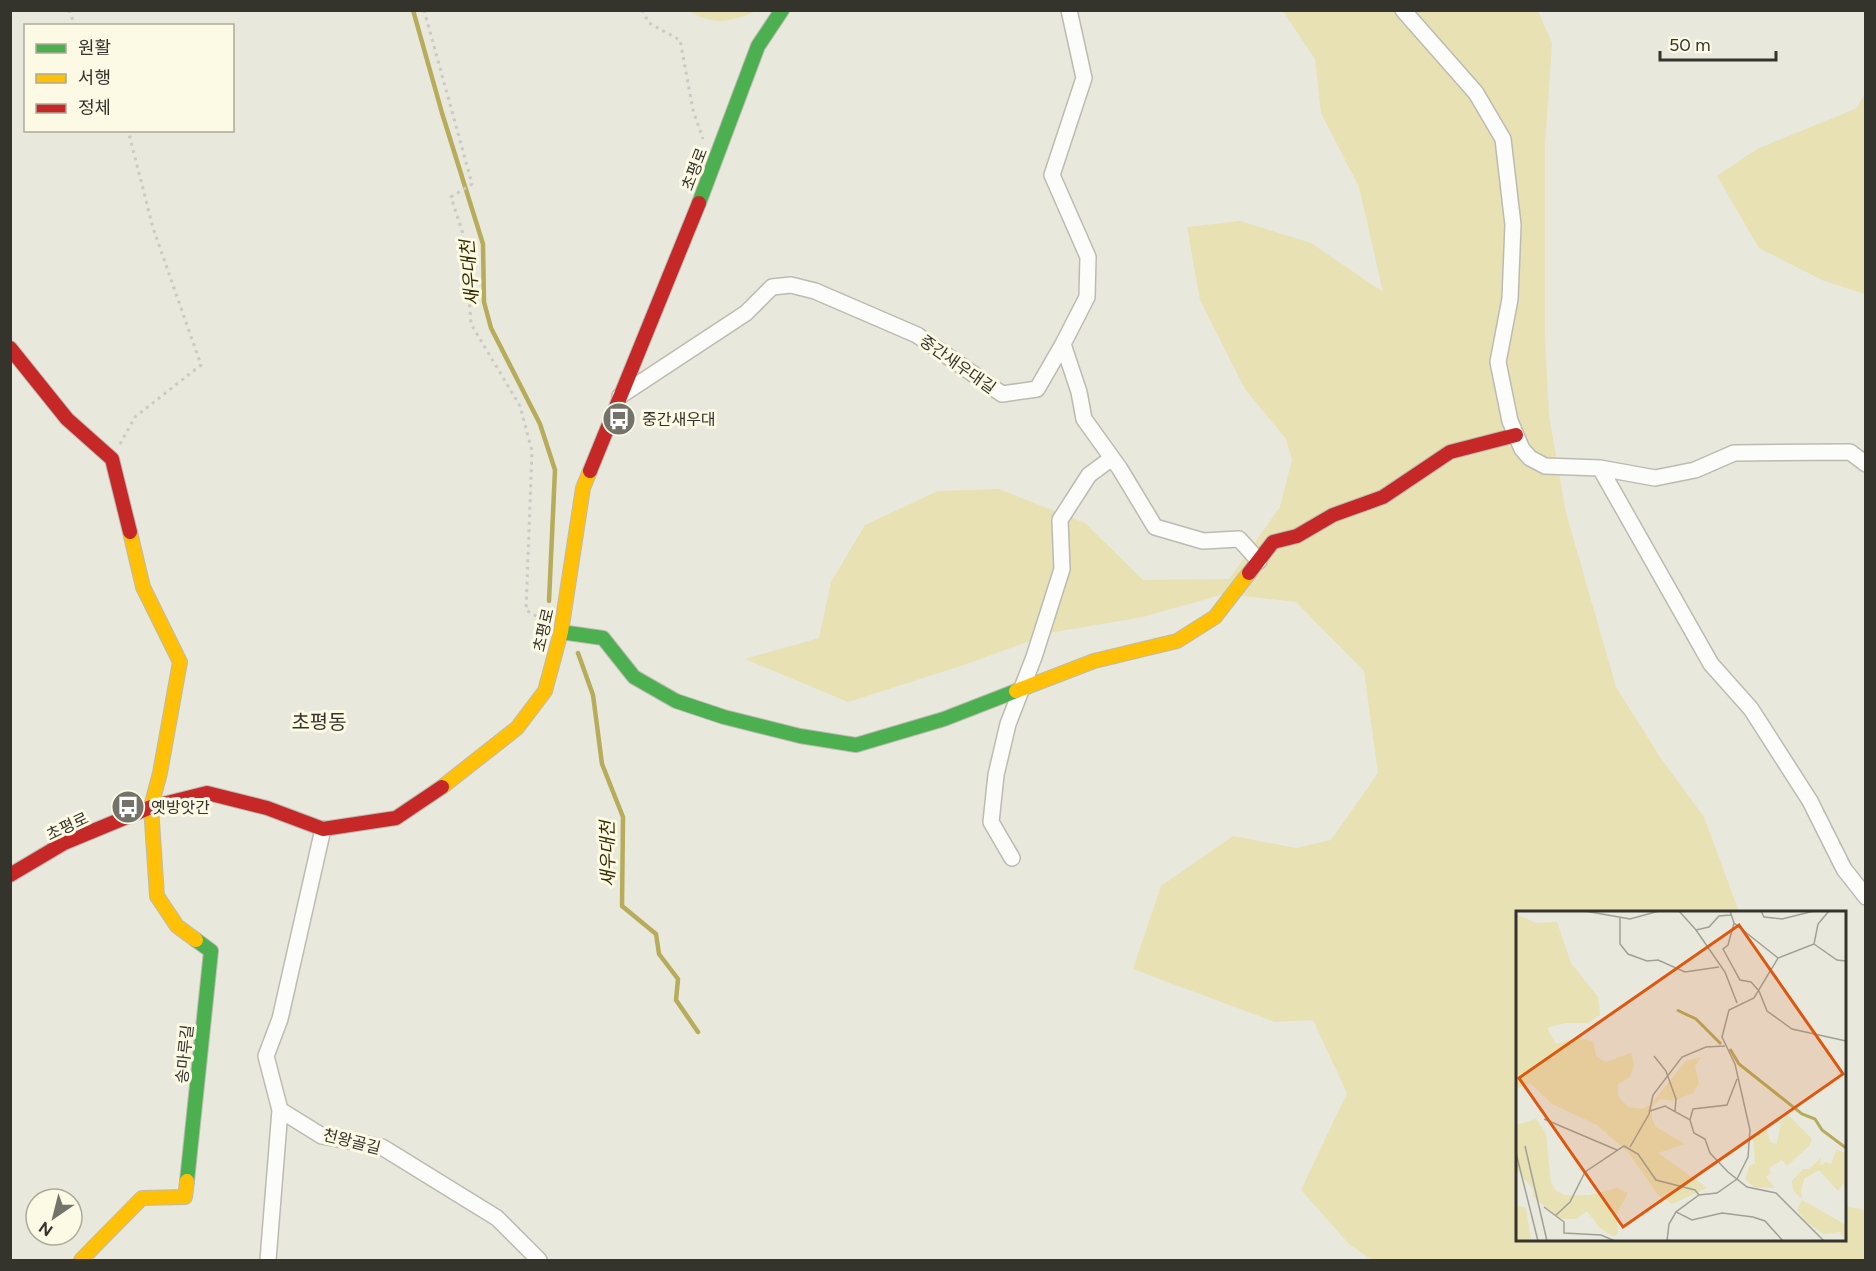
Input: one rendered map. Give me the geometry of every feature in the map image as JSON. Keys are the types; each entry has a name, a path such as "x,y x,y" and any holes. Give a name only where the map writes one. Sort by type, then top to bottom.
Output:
{"street":[{"name":"초평로","path":"10,875 64,843 151,807 207,793 267,808 323,829 396,818 440,788 518,728 545,691 561,632 583,488 713,166 758,46 782,10"},
{"path":"1069,10 1084,78 1052,175 1088,257 1087,297 1063,344 1079,392 1084,419 1112,458 1155,527 1203,541 1239,539 1260,561"},
{"path":"1403,10 1476,93 1503,139 1513,225 1510,299 1498,363 1510,421 1530,458 1545,466 1600,468 1655,478 1695,470 1734,453 1850,452 1866,464"},
{"name":"중간새우대길","path":"620,396 746,313 772,287 791,285 815,291 917,335 1002,394 1036,389 1063,344"},
{"path":"10,348 67,419 112,459 143,587 180,663 160,773 151,807"},
{"path":"561,632 603,638 634,676 676,701 724,717 800,736 856,745 944,719 1094,661 1177,640 1215,617 1273,542 1297,536 1333,515 1383,497 1450,452 1516,435"},
{"path":"1012,858 991,822 996,775 1008,724 1023,688 1062,569 1060,520 1089,475 1112,458"},
{"path":"1600,468 1710,664 1751,709 1810,801 1844,869 1866,897"},
{"name":"송마루길","path":"81,1260 142,1198 185,1197 211,951 177,926 158,896 151,807"},
{"path":"268,1260 280,1110 266,1056 280,1019 323,829"},
{"name":"천왕골길","path":"280,1110 322,1136 382,1147 497,1218 539,1260"}],"path":[{"path":"424,10 472,184 451,197 465,240 471,324 520,406 532,451 526,610 561,632"},
{"path":"642,10 649,23 680,40 693,110 713,166"},
{"path":"112,459 135,417 201,365 153,228 129,132"}],"shaded area":[{"path":"689,11 756,11 739,18 722,21 706,19"},
{"path":"1283,11 1538,11 1552,43 1545,145 1545,338 1549,416 1566,513 1616,687 1660,757 1704,817 1739,911 1516,911 1516,1241 1846,1241 1846,1206 1865,1210 1865,1260 1372,1260 1349,1244 1301,1190 1347,1093 1313,1020 1275,1022 1133,969 1161,886 1233,836 1296,848 1331,840 1378,773 1364,671 1296,602 1224,594 1143,617 1054,632 967,664 848,702 745,659 819,638 831,582 865,525 938,491 999,489 1085,523 1143,580 1229,579 1280,507 1292,460 1286,439 1245,389 1200,300 1187,227 1240,221 1311,243 1383,292 1359,187 1321,113 1315,59"},
{"path":"1865,93 1865,294 1822,280 1759,248 1717,176 1757,149 1857,108"}],"waterway":[{"name":"새우대천","path":"413,10 483,244 484,302 491,328 540,424 555,470 549,601"},
{"name":"새우대천","path":"578,653 593,695 602,764 623,817 622,906 656,934 659,954 678,979 676,1000 698,1032"}],"traffic: fast":[{"path":"699,203 758,46 782,10"},
{"path":"561,632 603,638 634,677 676,701 724,717 800,736 856,745 944,719 1016,691"},
{"path":"187,1181 211,951 196,940"}],"traffic: slow":[{"path":"442,787 517,728 545,691 561,632 583,488 590,471"},
{"path":"130,532 143,587 180,662 160,773 151,807 157,896 177,926 196,940"},
{"path":"1016,691 1094,661 1177,641 1215,617 1249,573"},
{"path":"81,1260 142,1198 185,1197 187,1181"}],"traffic: jam":[{"path":"590,471 699,203"},
{"path":"10,348 67,419 112,459 130,532"},
{"path":"1249,573 1273,542 1297,536 1333,515 1383,497 1450,452 1516,435"},
{"path":"10,875 64,843 151,807 207,793 267,808 323,829 396,818 442,787"}],"place":[{"name":"중간새우대","path":"619,419"},
{"name":"옛방앗간","path":"128,807"}],"district":[{"name":"초평동","path":"319,722"}]}
